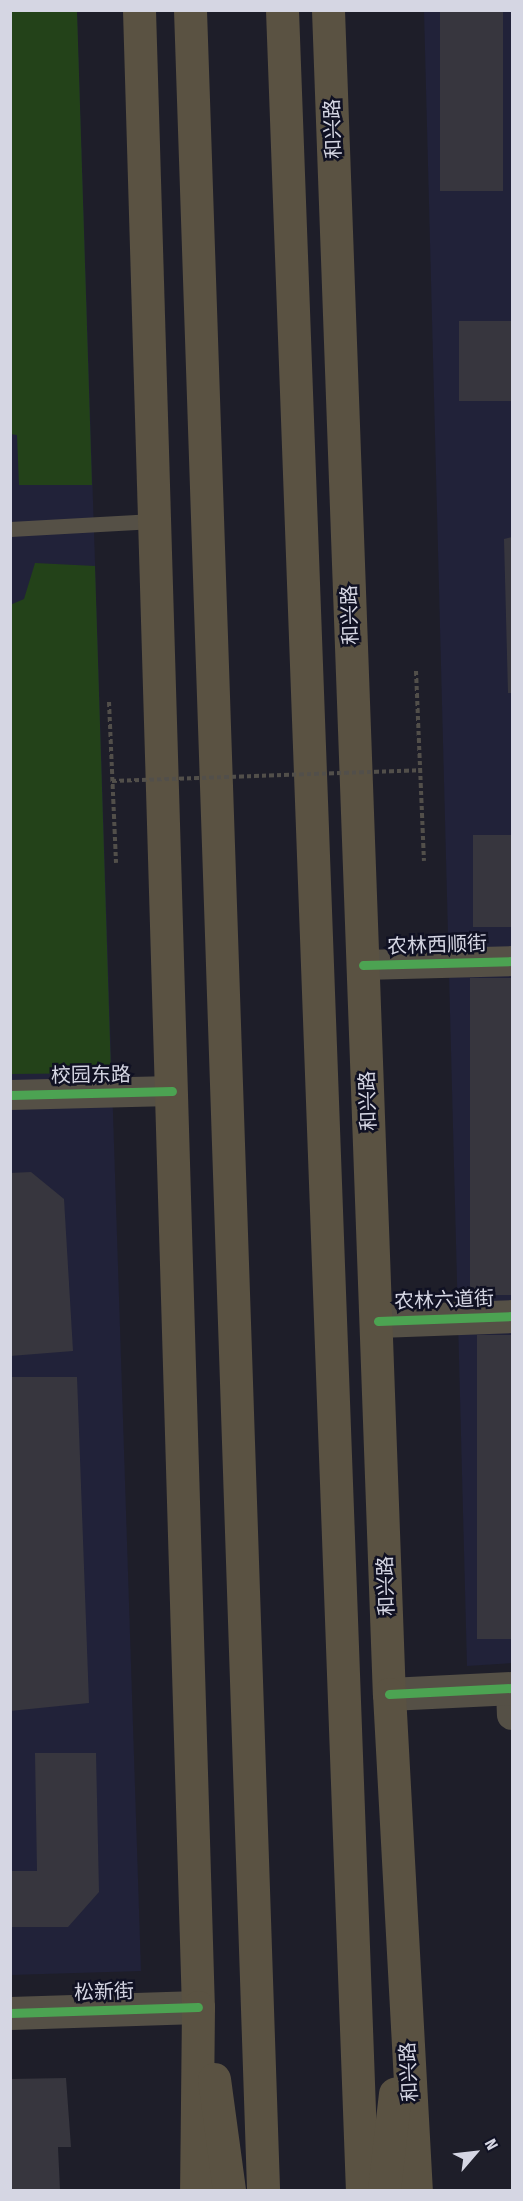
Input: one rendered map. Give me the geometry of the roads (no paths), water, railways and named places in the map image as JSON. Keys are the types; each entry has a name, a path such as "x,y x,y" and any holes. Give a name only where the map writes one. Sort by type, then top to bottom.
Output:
{"highway":[{"path":"139,10 197,1959 196,2190"},
{"path":"190,10 263,2190"},
{"path":"282,10 362,2190"},
{"name":"和兴路","path":"328,10 378,1321 389,1694 416,2190"},
{"path":"197,1959 229,2190"},
{"path":"384,2190 405,2006"}],"street":[{"name":"农林西顺街","path":"363,965 513,961"},
{"name":"校园东路","path":"10,1095 172,1091"},
{"name":"农林六道街","path":"378,1321 513,1316"},
{"path":"389,1694 512,1697"},
{"name":"松新街","path":"10,2013 198,2007"}],"lane":[{"path":"10,529 154,521"}]}
